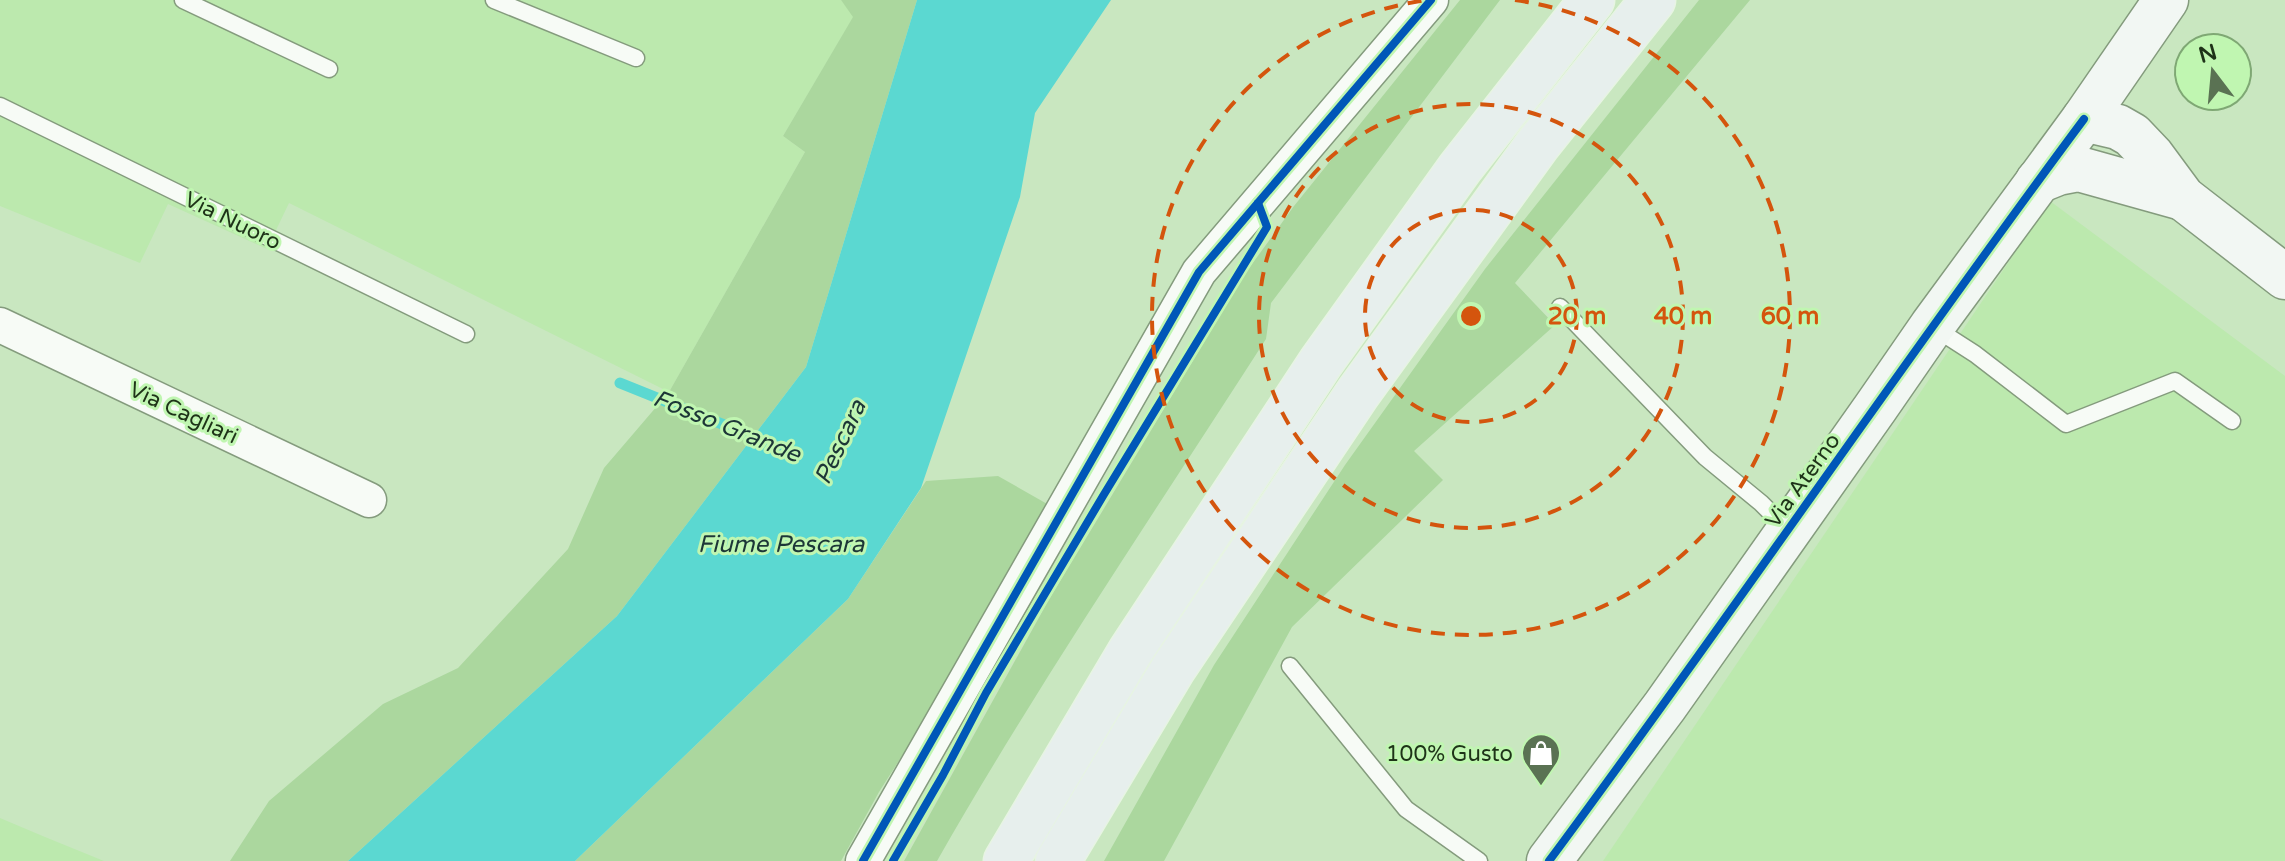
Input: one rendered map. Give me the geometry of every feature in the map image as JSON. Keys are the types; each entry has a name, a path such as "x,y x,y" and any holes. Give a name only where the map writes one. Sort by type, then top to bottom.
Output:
{"highway":[{"path":"1058,861 1173,669 1358,393 1539,143 1653,0"},
{"path":"1006,861 1130,652 1321,362 1460,168 1587,3"}],"street":[{"path":"863,861 1199,272 1431,0"},
{"name":"Via Aterno","path":"1549,861 1665,706 1932,326 2084,119 2161,4"},
{"path":"2126,59 2163,181"},
{"path":"2084,119 2091,148 2097,157 2163,181 2285,277"},
{"path":"2038,181 2079,169 2163,181"},
{"name":"Via Cagliari","path":"0,325 369,500"}],"lane":[{"path":"183,0 329,69"},
{"path":"494,0 636,58"},
{"name":"Via Nuoro","path":"0,106 466,334"},
{"path":"1560,307 1705,457 1761,503 1788,530"},
{"path":"1932,326 1975,354 2066,424 2175,381 2232,421"},
{"path":"1290,666 1406,809 1479,861"}],"shaded area":[{"path":"0,0 841,0 854,16 783,136 805,152 669,392 289,203 267,249 168,204 140,263 0,206"},
{"path":"841,0 917,0 806,367 617,616 348,861 230,861 269,801 383,704 458,668 568,549 604,468 669,392 805,152 783,136 853,17"},
{"path":"1460,0 1500,0 1271,303 1266,339 1057,663 937,861 904,861 1047,603 1247,271 1294,206"},
{"path":"1699,0 1750,0 1515,283 1555,325 1414,451 1443,480 1292,627 1164,861 1104,861 1214,665 1345,465 1485,269"},
{"path":"2050,201 2285,376 2285,861 1603,861"},
{"path":"998,476 1049,505 841,861 575,861 848,599 926,481"},
{"path":"0,818 45,837 104,861 0,861"}],"water":[{"name":"Fiume Pescara","path":"917,0 1111,0 1035,113 1020,197 921,488 848,599 575,861 348,861 617,616 806,367"}],"waterway":[{"name":"Fosso Grande","path":"620,383 764,441"}],"cycle path":[{"path":"863,861 1199,272 1431,0"},
{"path":"1549,861 2084,119"},
{"path":"893,861 986,693 1267,227 1258,203"}],"place":[{"name":"100% Gusto","path":"1541,787"}],"water label":[{"name":"Pescara","path":"840,442"}]}
